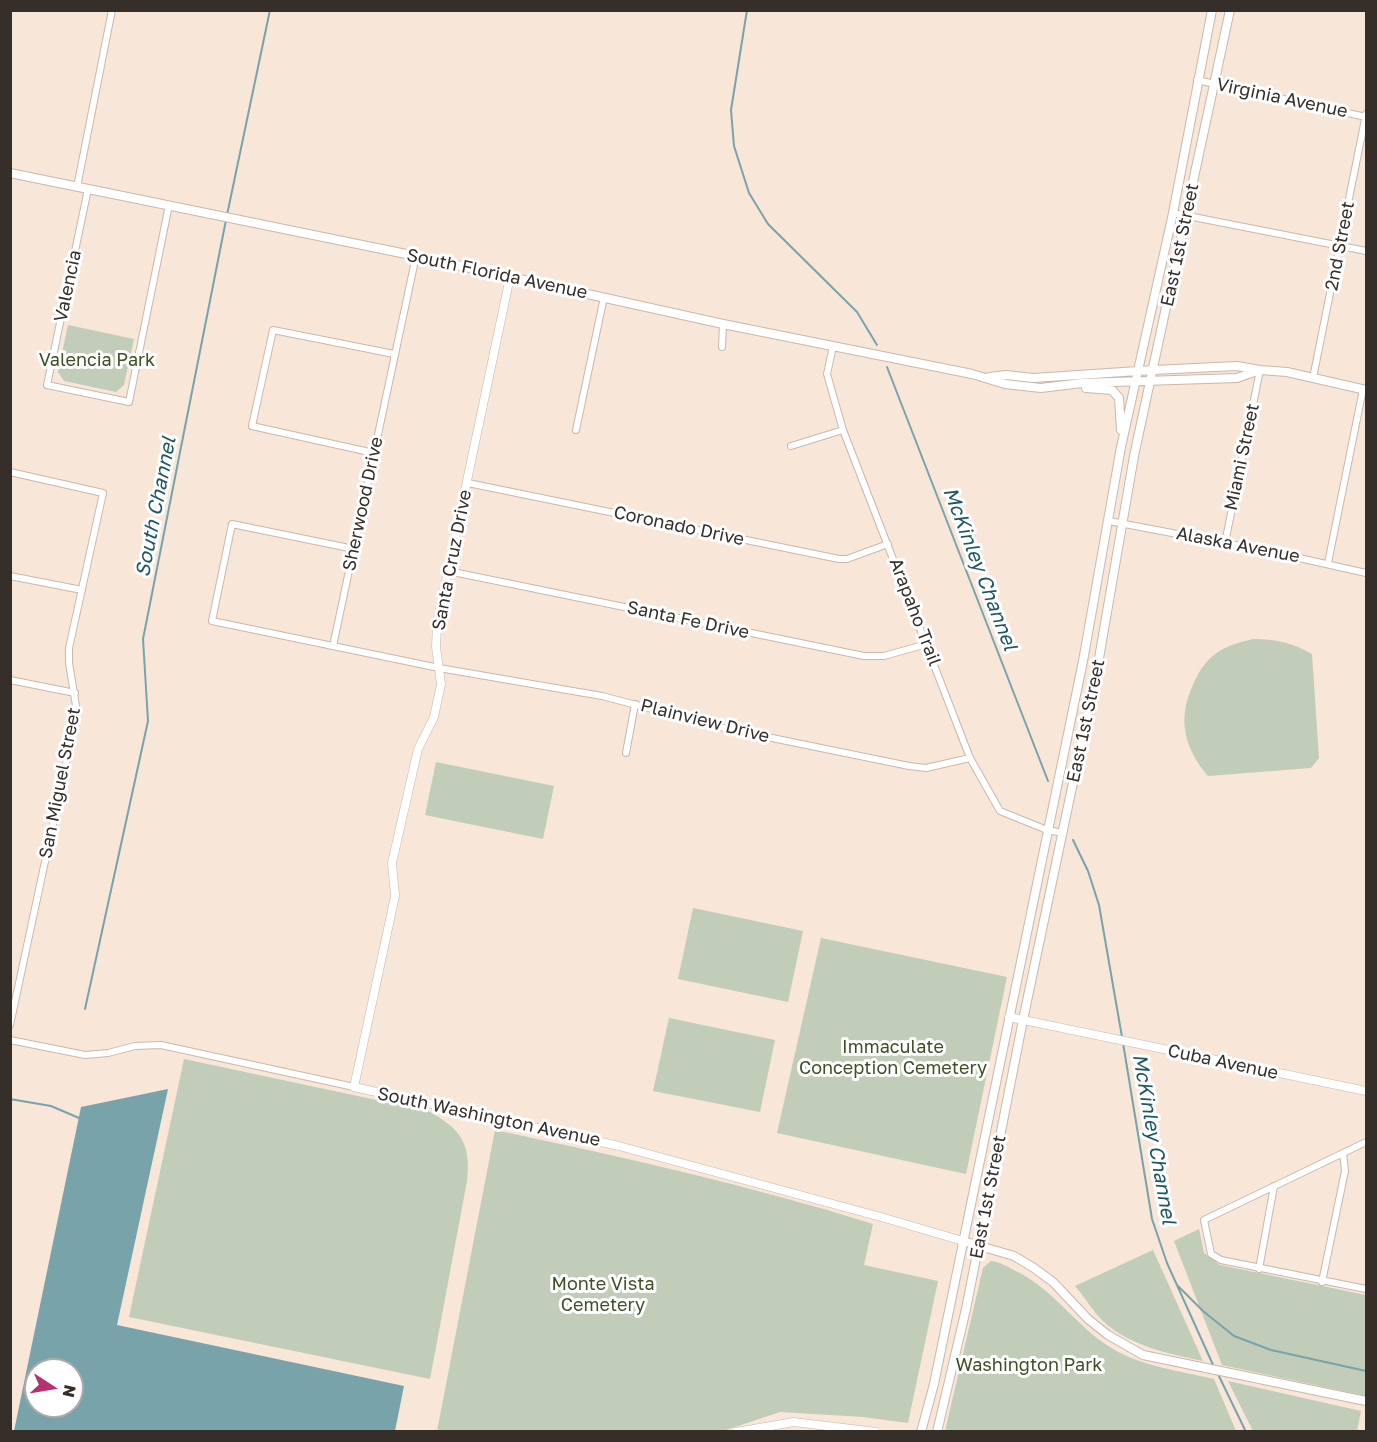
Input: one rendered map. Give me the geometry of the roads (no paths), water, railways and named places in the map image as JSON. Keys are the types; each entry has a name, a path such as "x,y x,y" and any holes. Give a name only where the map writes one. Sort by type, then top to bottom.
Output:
{"main road":[{"name":"East 1st Street","path":"921,1431 934,1384 1083,661 1121,447 1173,213 1212,10"},
{"name":"East 1st Street","path":"937,1431 950,1383 1098,664 1134,456 1230,10"},
{"name":"South Florida Avenue","path":"10,172 416,256 723,324 983,377 1005,384 1041,388 1082,383 1237,378 1260,370"},
{"name":"South Florida Avenue","path":"983,377 1006,375 1033,378 1237,366 1287,372 1365,390"},
{"path":"1041,388 1112,390 1119,398 1121,447"},
{"path":"963,1241 1014,1257 1034,1268 1053,1282 1088,1319 1108,1335 1143,1355 1366,1401"}],"street":[{"path":"77,187 112,10"},
{"name":"Virginia Avenue","path":"1197,80 1366,116"},
{"name":"2nd Street","path":"1313,378 1366,116"},
{"name":"Valencia","path":"88,189 47,385 129,402 169,205"},
{"path":"1173,213 1366,251"},
{"name":"Sherwood Drive","path":"333,646 416,256"},
{"name":"Santa Cruz Drive","path":"354,1087 395,896 392,863 418,750 434,717 441,684 436,647 437,623 510,277"},
{"path":"576,430 604,297"},
{"path":"722,347 723,324"},
{"path":"374,453 252,426 273,330 394,354"},
{"name":"Arapaho Trail","path":"833,346 827,374 843,430 970,758 1000,811 1047,830 1063,833"},
{"name":"Miami Street","path":"1224,543 1260,370"},
{"path":"1328,564 1365,390"},
{"path":"791,446 843,430"},
{"name":"San Miguel Street","path":"10,472 103,493 69,648 69,663 77,712 10,1025"},
{"name":"Coronado Drive","path":"468,483 839,559 847,559 888,544"},
{"name":"Alaska Avenue","path":"1109,521 1366,573"},
{"path":"354,549 232,524 212,621 439,668"},
{"name":"Santa Fe Drive","path":"448,571 864,656 884,656 927,644"},
{"path":"10,576 82,590"},
{"name":"Plainview Drive","path":"439,668 602,696 728,729 909,766 926,768 970,758"},
{"path":"10,680 75,693"},
{"path":"626,753 635,704"},
{"path":"1029,920 1043,925"},
{"name":"Cuba Avenue","path":"1009,1017 1366,1091"},
{"name":"South Washington Avenue","path":"10,1040 85,1055 161,1044 620,1146 963,1241"},
{"path":"1366,1142 1204,1220 1211,1254 1221,1260 1366,1289"},
{"path":"1322,1282 1345,1171 1343,1153"},
{"path":"1259,1269 1274,1186"},
{"path":"736,1431 794,1422 876,1431"}],"water":[{"path":"168,1089 117,1325 404,1386 395,1431 14,1431 24,1383 24,1418 84,1418 84,1358 29,1358 81,1107"}],"waterway":[{"name":"South Channel","path":"227,215 270,10"},
{"name":"McKinley Channel","path":"747,10 731,110 734,146 749,193 768,224 857,312 877,345"},
{"name":"South Channel","path":"85,1009 148,721 143,639 226,220"},
{"name":"McKinley Channel","path":"887,367 1048,781"},
{"name":"McKinley Channel","path":"1073,840 1088,871 1099,905 1122,1037"},
{"name":"McKinley Channel","path":"1123,1043 1152,1219 1167,1263 1214,1367"},
{"path":"10,1099 51,1106 79,1118"},
{"path":"1177,1285 1203,1311 1234,1336 1271,1350 1366,1371"},
{"name":"McKinley Channel","path":"1217,1372 1246,1432"}],"park label":[{"name":"Valencia Park","path":"97,360"},
{"name":"Immaculate Conception Cemetery","path":"893,1057"},
{"name":"Monte Vista Cemetery","path":"603,1294"},
{"name":"Washington Park","path":"1029,1365"}]}
